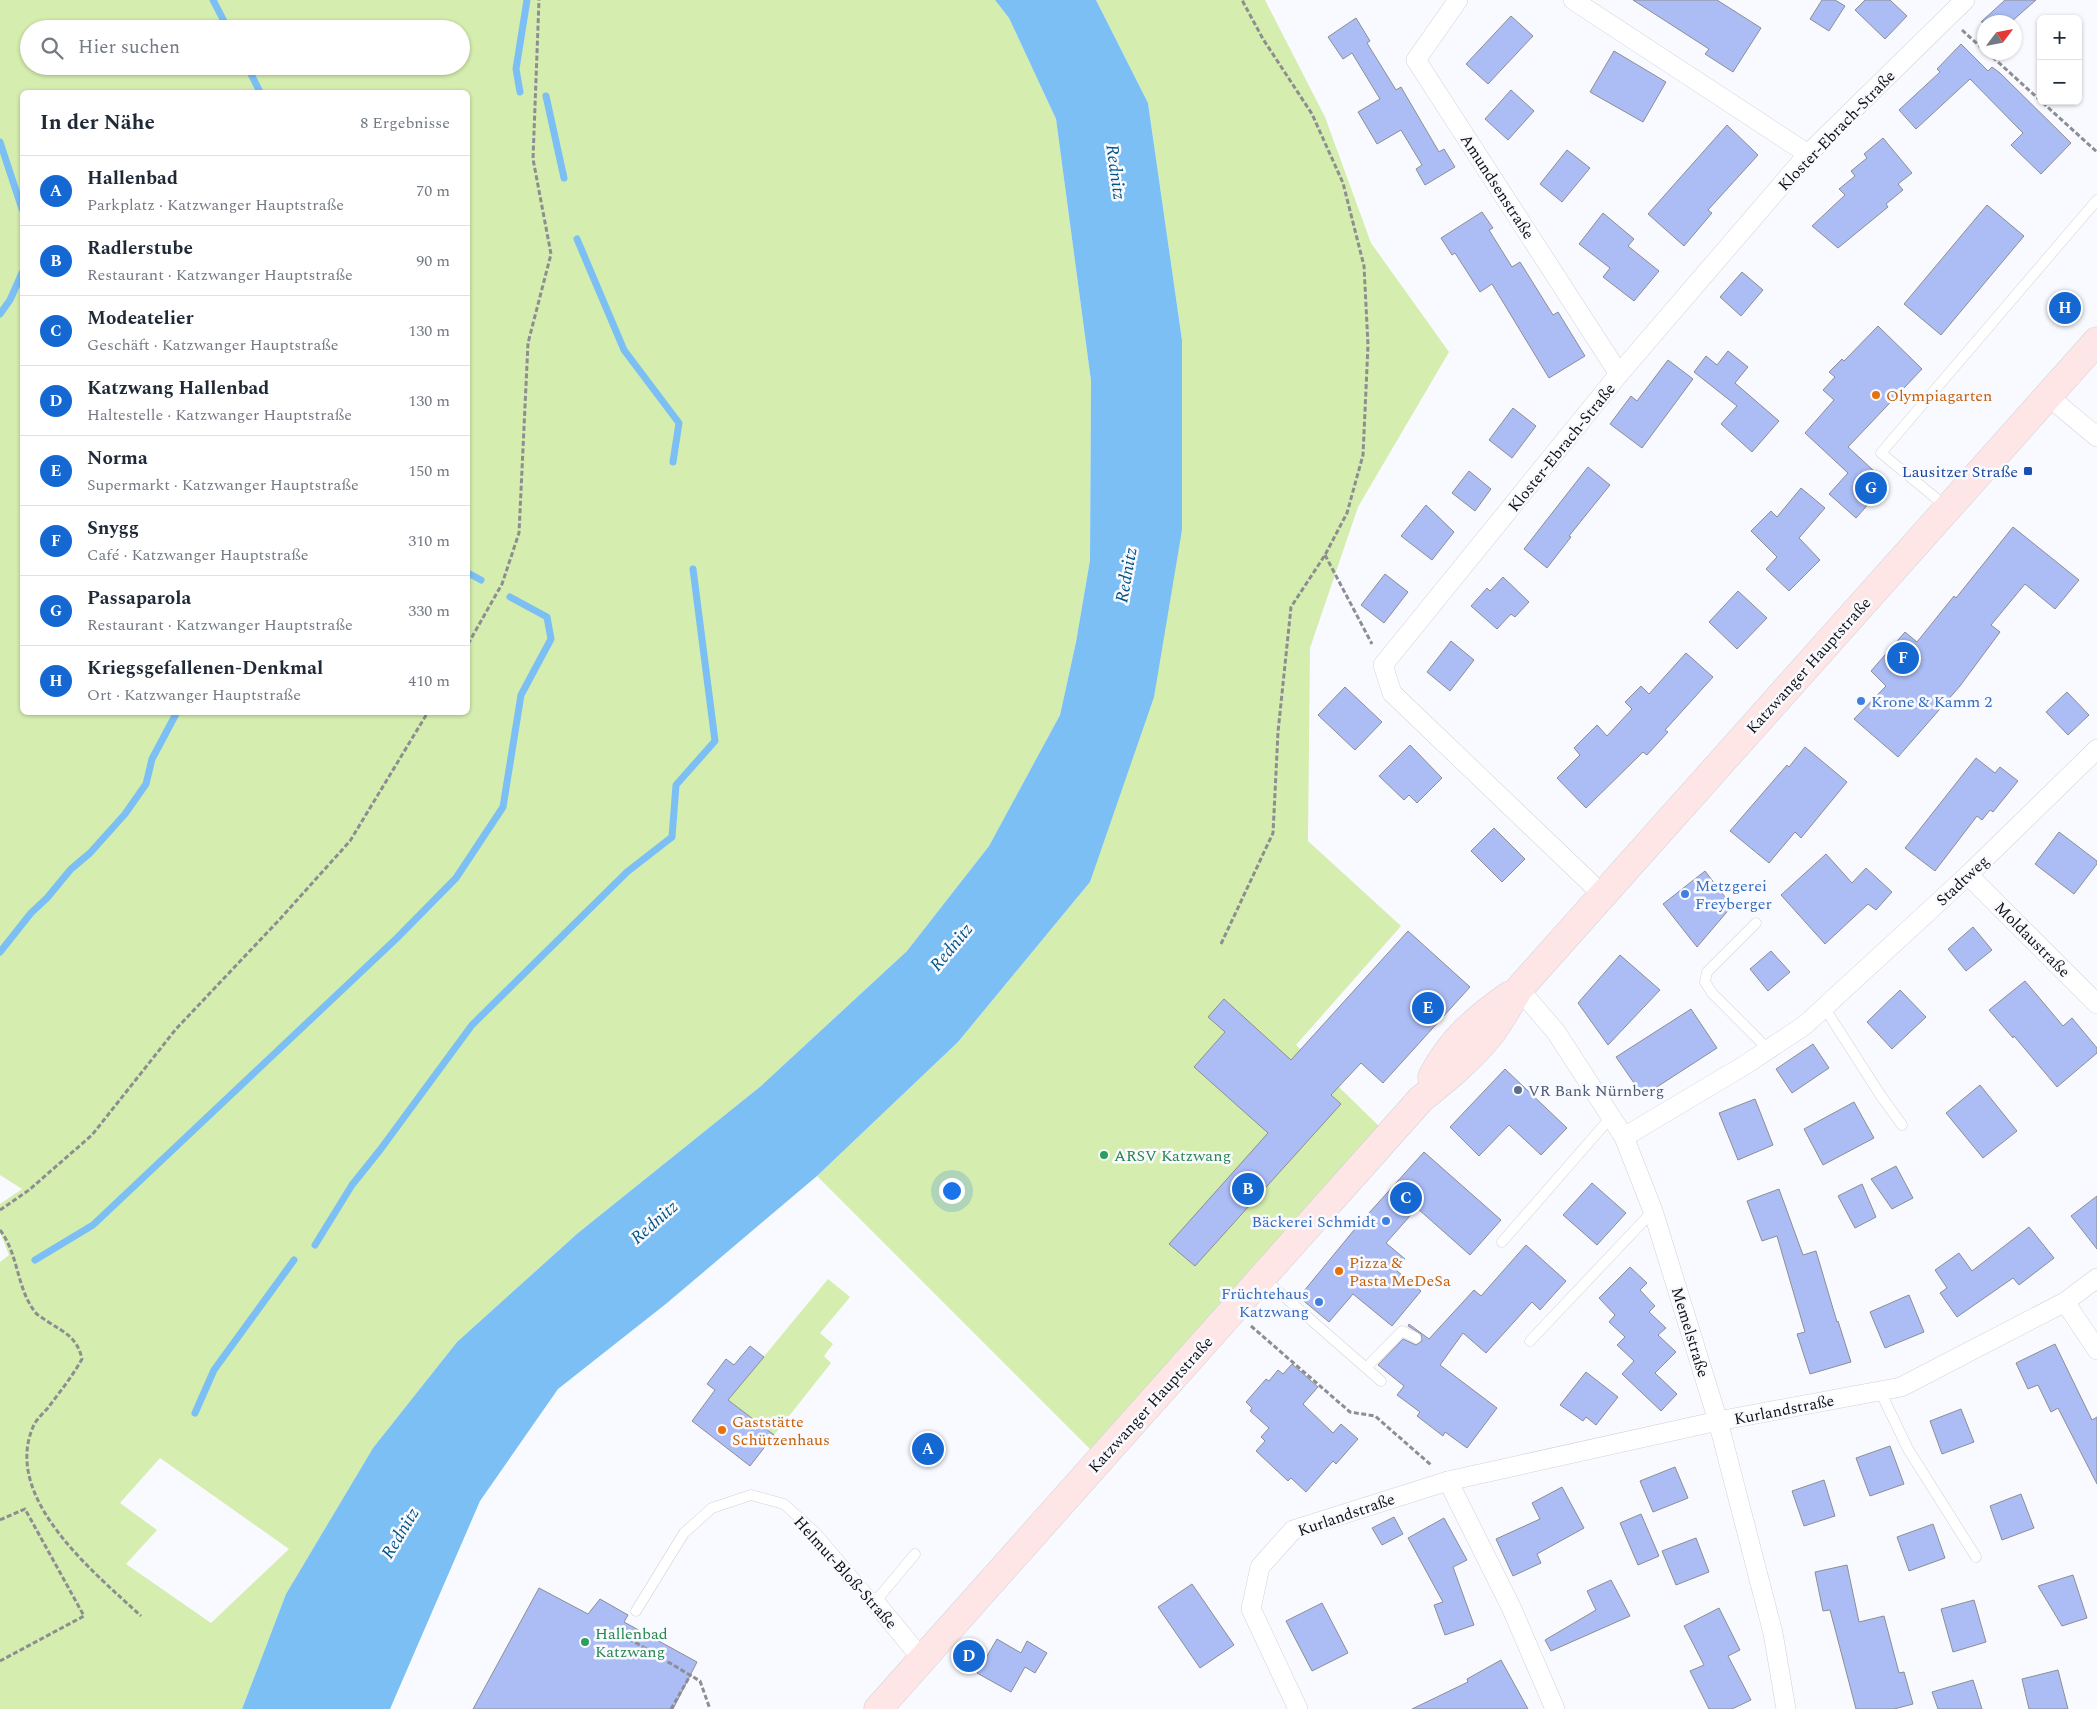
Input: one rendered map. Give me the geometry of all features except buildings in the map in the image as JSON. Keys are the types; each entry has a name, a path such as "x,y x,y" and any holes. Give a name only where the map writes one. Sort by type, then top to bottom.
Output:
{"main road":[{"name":"Katzwanger Hauptstraße","path":"878,1709 1421,1099 1439,1064 1461,1036 1480,1016 1519,989 2097,341"}],"street":[{"name":"Amundsenstraße","path":"1458,0 1416,60 1620,374"},
{"path":"1573,0 1808,154"},
{"name":"Kloster-Ebrach-Straße","path":"1383,665 1620,374 1808,154 1949,18 1965,0"},
{"path":"2048,396 2097,437"},
{"path":"1383,665 1392,694 1604,895"},
{"name":"Stadtweg","path":"1624,1137 1769,1050 1805,1025 1968,875 2097,750"},
{"name":"Moldaustraße","path":"1968,875 2097,1004"},
{"name":"Memelstraße","path":"1519,989 1556,1032 1624,1137 1653,1210 1718,1421 1773,1632 1786,1709"},
{"name":"Kurlandstraße","path":"1298,1709 1251,1609 1260,1567 1293,1530 1448,1480 1718,1421 1901,1387 2065,1302 2097,1278"},
{"path":"2065,1302 2097,1350"},
{"path":"1448,1480 1511,1607 1555,1709"},
{"name":"Helmut-Bloß-Straße","path":"875,1602 922,1659"}],"lane":[{"path":"1948,508 1881,453 2097,200"},
{"path":"1756,924 1707,972 1705,982 1712,993 1769,1050"},
{"path":"1824,1007 1881,1096 1902,1125"},
{"path":"1502,1242 1611,1118"},
{"path":"1530,1341 1653,1210"},
{"path":"1262,1278 1381,1381"},
{"path":"1366,1368 1402,1331 1416,1338"},
{"path":"1880,1391 1908,1449 1976,1557"},
{"name":"Helmut-Bloß-Straße","path":"636,1611 684,1533 712,1508 751,1496 784,1504 816,1533 875,1602"},
{"path":"875,1602 914,1554"}],"path":[{"path":"470,640 502,584 519,533 528,343 551,254 533,159 539,0"},
{"path":"1221,944 1273,833 1278,732 1290,607 1325,555 1347,513 1363,455 1368,345 1364,266 1343,183 1312,114 1263,39 1242,0"},
{"path":"1949,18 1977,43"},
{"path":"1996,60 2097,152"},
{"path":"1325,555 1383,665"},
{"path":"0,1210 29,1190 92,1135 176,1029 280,919 350,841 426,715"},
{"path":"0,1230 9,1244 17,1264 23,1294 36,1314 73,1338 79,1346 82,1359 75,1372 33,1426 26,1459 33,1489 49,1519 80,1559 141,1616"},
{"path":"1234,1310 1350,1412 1375,1416 1448,1480"},
{"path":"0,1520 25,1509 84,1616 0,1661"},
{"path":"616,1631 700,1681 710,1709"},
{"path":"671,1709 691,1674"}],"green space":[{"path":"0,0 995,0 1009,18 1056,119 1091,381 1090,560 1076,642 1060,715 989,846 907,951 761,1086 578,1233 457,1342 373,1448 286,1594 242,1709 0,1709 0,1262 9,1255 0,1232 0,1204 22,1189 0,1175","holes":["160,1458 289,1549 211,1623 126,1564 157,1530 120,1503"]},
{"path":"1096,0 1265,0 1325,117 1371,243 1449,352 1358,507 1310,648 1308,841 1401,926 1296,1045 1388,1135 1100,1459 817,1176 958,1042 1090,882 1182,530 1182,340 1148,103"},
{"path":"828,1279 850,1297 820,1333 833,1344 824,1356 831,1363 774,1435 728,1400"}],"water":[{"name":"Rednitz","path":"995,0 1096,0 1148,103 1182,340 1182,530 1154,697 1090,882 958,1042 817,1176 667,1303 558,1389 480,1501 390,1709 242,1709 286,1594 373,1448 457,1342 578,1233 761,1086 907,951 989,846 1060,715 1076,642 1090,560 1091,381 1056,119 1009,18"}],"waterway":[{"path":"213,0 223,20"},
{"path":"520,92 516,69 527,0"},
{"path":"252,75 259,90"},
{"path":"546,96 564,178"},
{"path":"0,142 20,203"},
{"path":"577,239 624,350 679,423 673,462"},
{"path":"0,314 10,300 20,278"},
{"path":"315,1245 352,1185 472,1025 627,872 672,837 676,785 715,741 693,569"},
{"path":"470,574 481,580"},
{"path":"35,1260 93,1225 397,938 456,878 503,807 521,695 551,639 547,617 510,597"},
{"path":"0,952 31,913 125,814 146,784 152,759 175,715"},
{"path":"195,1413 214,1370 294,1260"}],"place":[{"name":"Kriegsgefallenen-Denkmal","path":"2065,308"},
{"name":"Olympiagarten","path":"1876,395"},
{"name":"Lausitzer Straße","path":"2028,471"},
{"name":"Passaparola","path":"1871,488"},
{"name":"Snygg","path":"1903,658"},
{"name":"Krone & Kamm 2","path":"1861,701"},
{"name":"Metzgerei Freyberger","path":"1685,894"},
{"name":"Norma","path":"1428,1008"},
{"name":"VR Bank Nürnberg","path":"1518,1090"},
{"name":"ARSV Katzwang","path":"1104,1155"},
{"name":"Radlerstube","path":"1248,1189"},
{"name":"Modeatelier","path":"1406,1198"},
{"name":"Bäckerei Schmidt","path":"1386,1221"},
{"name":"Pizza & Pasta MeDeSa","path":"1339,1271"},
{"name":"Früchtehaus Katzwang","path":"1319,1302"},
{"name":"Gaststätte Schützenhaus","path":"722,1430"},
{"name":"Hallenbad","path":"928,1449"},
{"name":"Hallenbad Katzwang","path":"585,1642"},
{"name":"Katzwang Hallenbad","path":"969,1656"}]}
